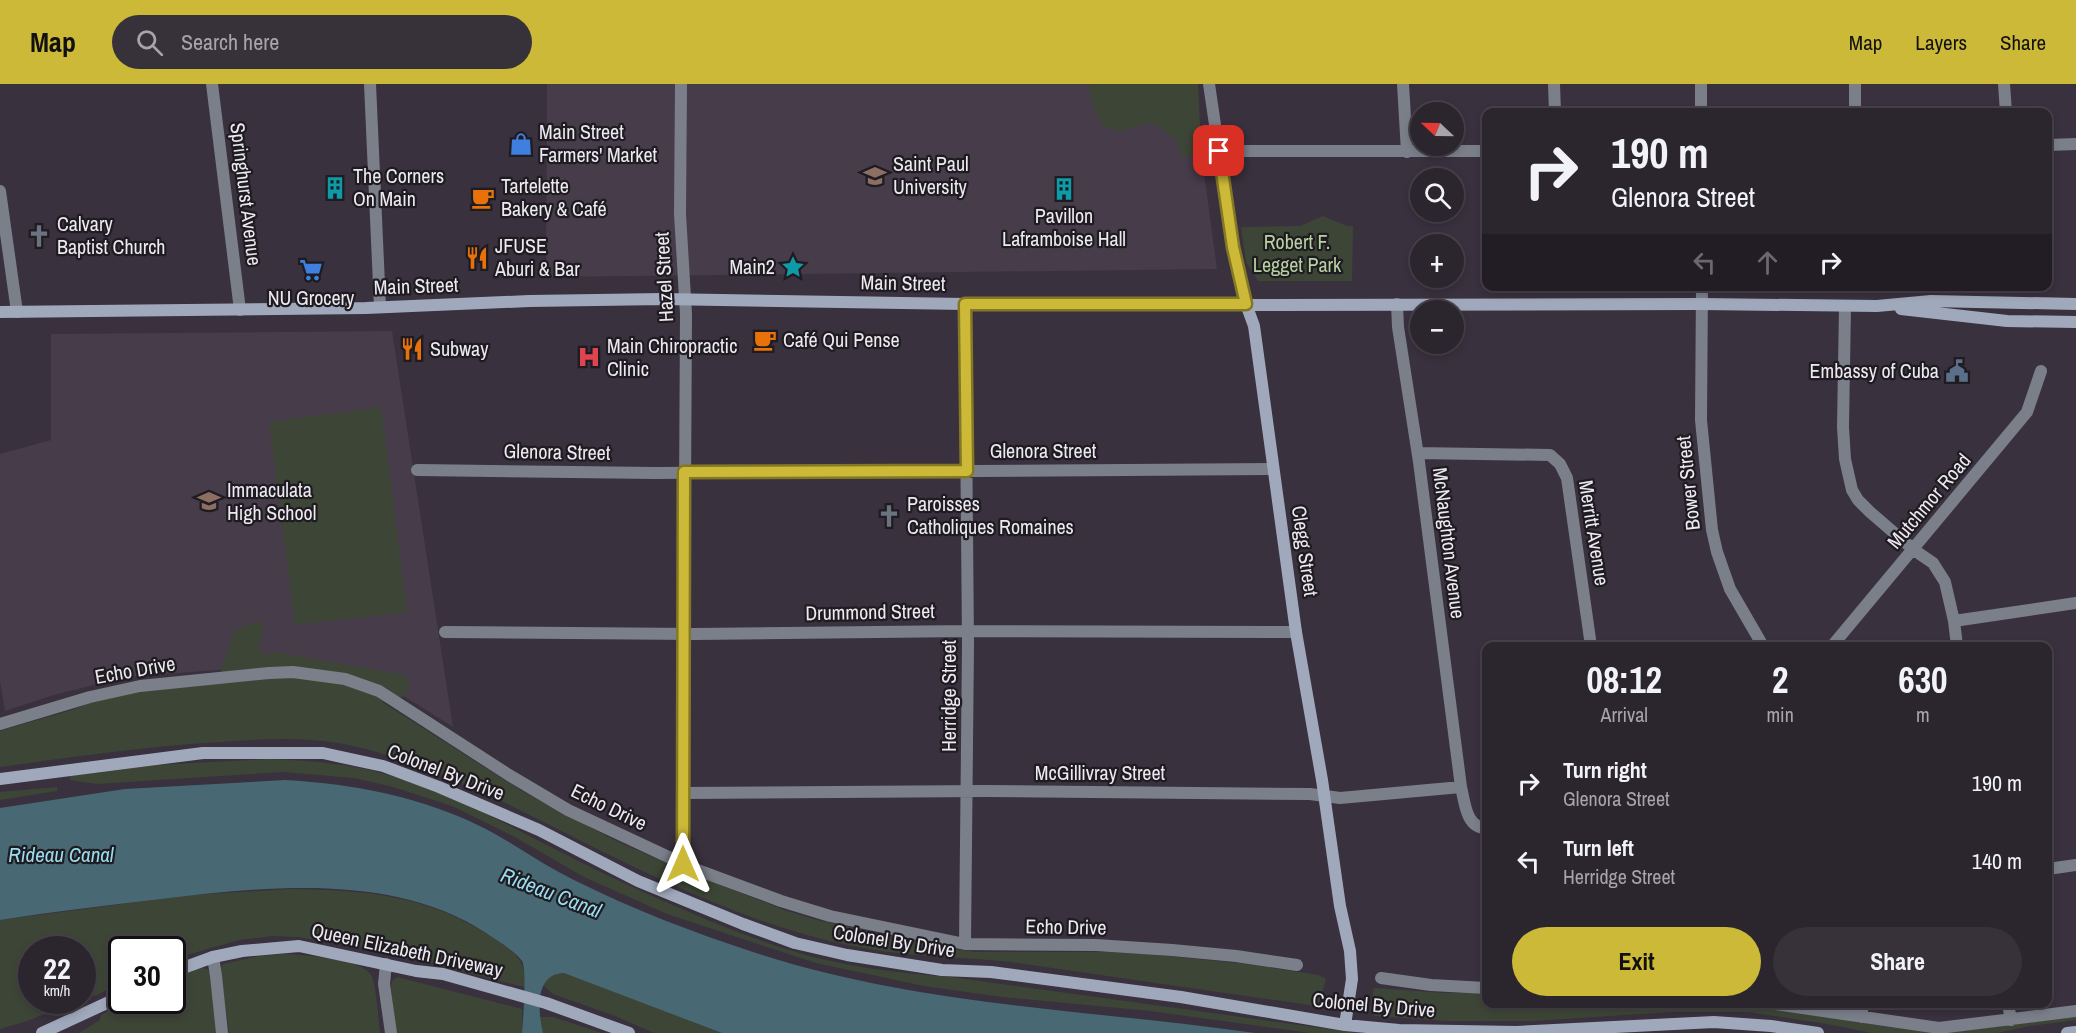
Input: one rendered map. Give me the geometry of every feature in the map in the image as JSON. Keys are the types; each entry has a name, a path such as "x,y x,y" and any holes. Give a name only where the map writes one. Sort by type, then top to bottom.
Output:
{"main road":[{"name":"Main Street","path":"0,312 240,310 529,301 685,299 965,304 1877,306 1931,301 2076,304"},
{"name":"Clegg Street","path":"1246,304 1254,326 1296,632 1338,897 1352,966 1345,1025"},
{"name":"Main Street","path":"1877,306 2007,321 2076,322"},
{"name":"Colonel By Drive","path":"0,778 203,753 323,753 383,766 439,787 539,830 638,881 795,943 848,956 942,970 991,972 1181,997 1345,1025 1399,1030 1516,1032 1714,1022 1771,1026 1818,1033"},
{"name":"Queen Elizabeth Driveway","path":"186,967 213,957 242,951 299,946 416,971 443,974 546,1002 629,1033"},
{"path":"42,1033 61,1029 108,1004"},
{"path":"2067,1033 2076,1032"}],"street":[{"name":"Springhurst Avenue","path":"212,84 240,310"},
{"path":"370,84 380,307"},
{"name":"Hazel Street","path":"681,84 680,214 685,299 683,864"},
{"name":"Clegg Street","path":"1209,84 1233,247 1246,304"},
{"path":"1403,84 1407,152"},
{"path":"1554,84 1555,108"},
{"path":"1701,84 1701,108"},
{"path":"1855,84 1855,108"},
{"path":"2004,84 2006,108"},
{"path":"2052,145 2076,144"},
{"path":"1219,151 1482,151"},
{"path":"0,190 17,312"},
{"name":"Bower Street","path":"1702,291 1701,420 1712,530 1730,589 1761,642"},
{"name":"Herridge Street","path":"965,304 968,631 965,944"},
{"name":"McNaughton Avenue","path":"1397,304 1398,327 1418,453 1461,787"},
{"path":"1845,306 1843,427 1845,459 1852,490 1858,500 1933,563 1945,582 1957,642"},
{"name":"Mutchmor Road","path":"1835,642 2027,412 2041,371"},
{"name":"Merritt Avenue","path":"1418,453 1550,455 1560,464 1567,478 1590,642"},
{"name":"Glenora Street","path":"417,471 1273,469"},
{"path":"1954,621 2076,603"},
{"name":"Drummond Street","path":"445,632 683,634 968,631 1296,632"},
{"name":"Echo Drive","path":"2,723 101,695 150,685 277,672 345,679 379,691 509,775 568,810 683,864 781,902 830,916 965,944 1096,945 1236,956 1297,965"},
{"path":"1461,787 1470,822 1482,828"},
{"name":"McGillivray Street","path":"683,793 1310,794 1340,798 1461,787"},
{"path":"2052,869 2076,866"},
{"path":"213,957 222,1033"},
{"path":"386,964 384,984 391,1033"},
{"path":"1381,978 1431,986 1482,988"},
{"path":"1801,1008 1939,1028 2076,1011"},
{"path":"1861,1017 1862,1008"},
{"path":"2009,1008 2011,1020"}],"shaded area":[{"name":"Saint Paul University","path":"547,84 1192,84 1217,269 546,277"},
{"name":"Immaculata High School","path":"392,331 453,727 375,678 282,665 126,677 54,695 5,711 0,681 0,454 51,440 51,334"}],"green space":[{"path":"1088,84 1198,84 1201,144 1190,156 1181,158 1177,141 1157,125 1148,123 1121,131 1104,127 1094,107"},
{"name":"Robert F. Legget Park","path":"1323,216 1347,226 1353,226 1352,281 1258,281 1246,262 1241,227 1300,226"},
{"path":"381,407 407,612 295,625 269,422"},
{"path":"258,621 264,625 259,649 266,655 274,652 405,675 410,685 405,696 382,702 522,791 614,840 784,910 817,920 936,946 975,952 1146,954 1248,964 1318,975 1326,979 1319,1003 1316,1006 1011,962 887,952 812,937 729,909 675,886 449,778 387,755 343,744 318,740 263,739 138,749 0,767 0,731 75,709 109,694 218,681 234,630"},
{"path":"269,759 355,767 422,786 677,907 742,934 806,955 888,971 951,977 1358,1033 1310,1033 1150,1011 1002,997 924,986 816,963 667,914 584,877 513,836 452,806 393,787 354,778 283,772 97,784 70,780 70,776 156,765"},
{"path":"57,787 57,791 0,800 0,792"},
{"path":"291,889 345,891 396,898 420,904 445,912 469,924 513,953 524,970 524,987 371,948 297,937 273,936 239,940 186,955 186,936 108,936 108,990 96,995 96,936 18,936 18,1014 44,1014 0,1029 0,920 191,895"},
{"path":"284,954 332,959 358,966 367,971 374,983 380,1033 229,1033 220,969 223,964 259,956"},
{"path":"200,968 207,969 210,973 218,1033 79,1033 100,1020 101,1015 108,1011 108,1014 186,1014 186,973"},
{"path":"559,973 572,974 722,1033 654,1033 615,1016 553,994 542,984 547,978"},
{"path":"397,977 522,1009 522,1033 396,1033 391,988 392,981"},
{"path":"1374,988 1482,993 1482,1008 1770,1008 1930,1032 1951,1032 2076,1017 2076,1020 1997,1033 1872,1033 1748,1012 1672,1012 1532,1021 1447,1021 1374,1016 1370,1010"},
{"path":"539,1017 553,1017 602,1033 543,1033"}],"water":[{"name":"Rideau Canal","path":"285,780 363,789 438,808 486,829 563,874 640,910 753,952 815,970 877,984 1002,1004 1255,1033 722,1033 564,973 554,975 543,987 540,996 540,1015 543,1033 522,1033 524,974 519,957 486,933 449,913 409,900 368,892 324,888 281,888 194,895 0,920 0,808 125,789"}],"place":[{"name":"Main Street Farmers' Market","path":"521,144"},
{"name":"Saint Paul University","path":"875,176"},
{"name":"The Corners On Main","path":"335,188"},
{"name":"Pavillon Laframboise Hall","path":"1064,189"},
{"name":"Tartelette Bakery & Café","path":"483,198"},
{"name":"Calvary Baptist Church","path":"39,236"},
{"name":"JFUSE Aburi & Bar","path":"477,258"},
{"name":"Main2","path":"793,267"},
{"name":"NU Grocery","path":"311,270"},
{"name":"Café Qui Pense","path":"765,340"},
{"name":"Subway","path":"412,349"},
{"name":"Main Chiropractic Clinic","path":"589,357"},
{"name":"Embassy of Cuba","path":"1957,371"},
{"name":"Immaculata High School","path":"209,501"},
{"name":"Paroisses Catholiques Romaines","path":"889,516"}],"route":[{"path":"683,864 684,472 967,471 965,304 1246,304 1233,247 1219,151"}]}
